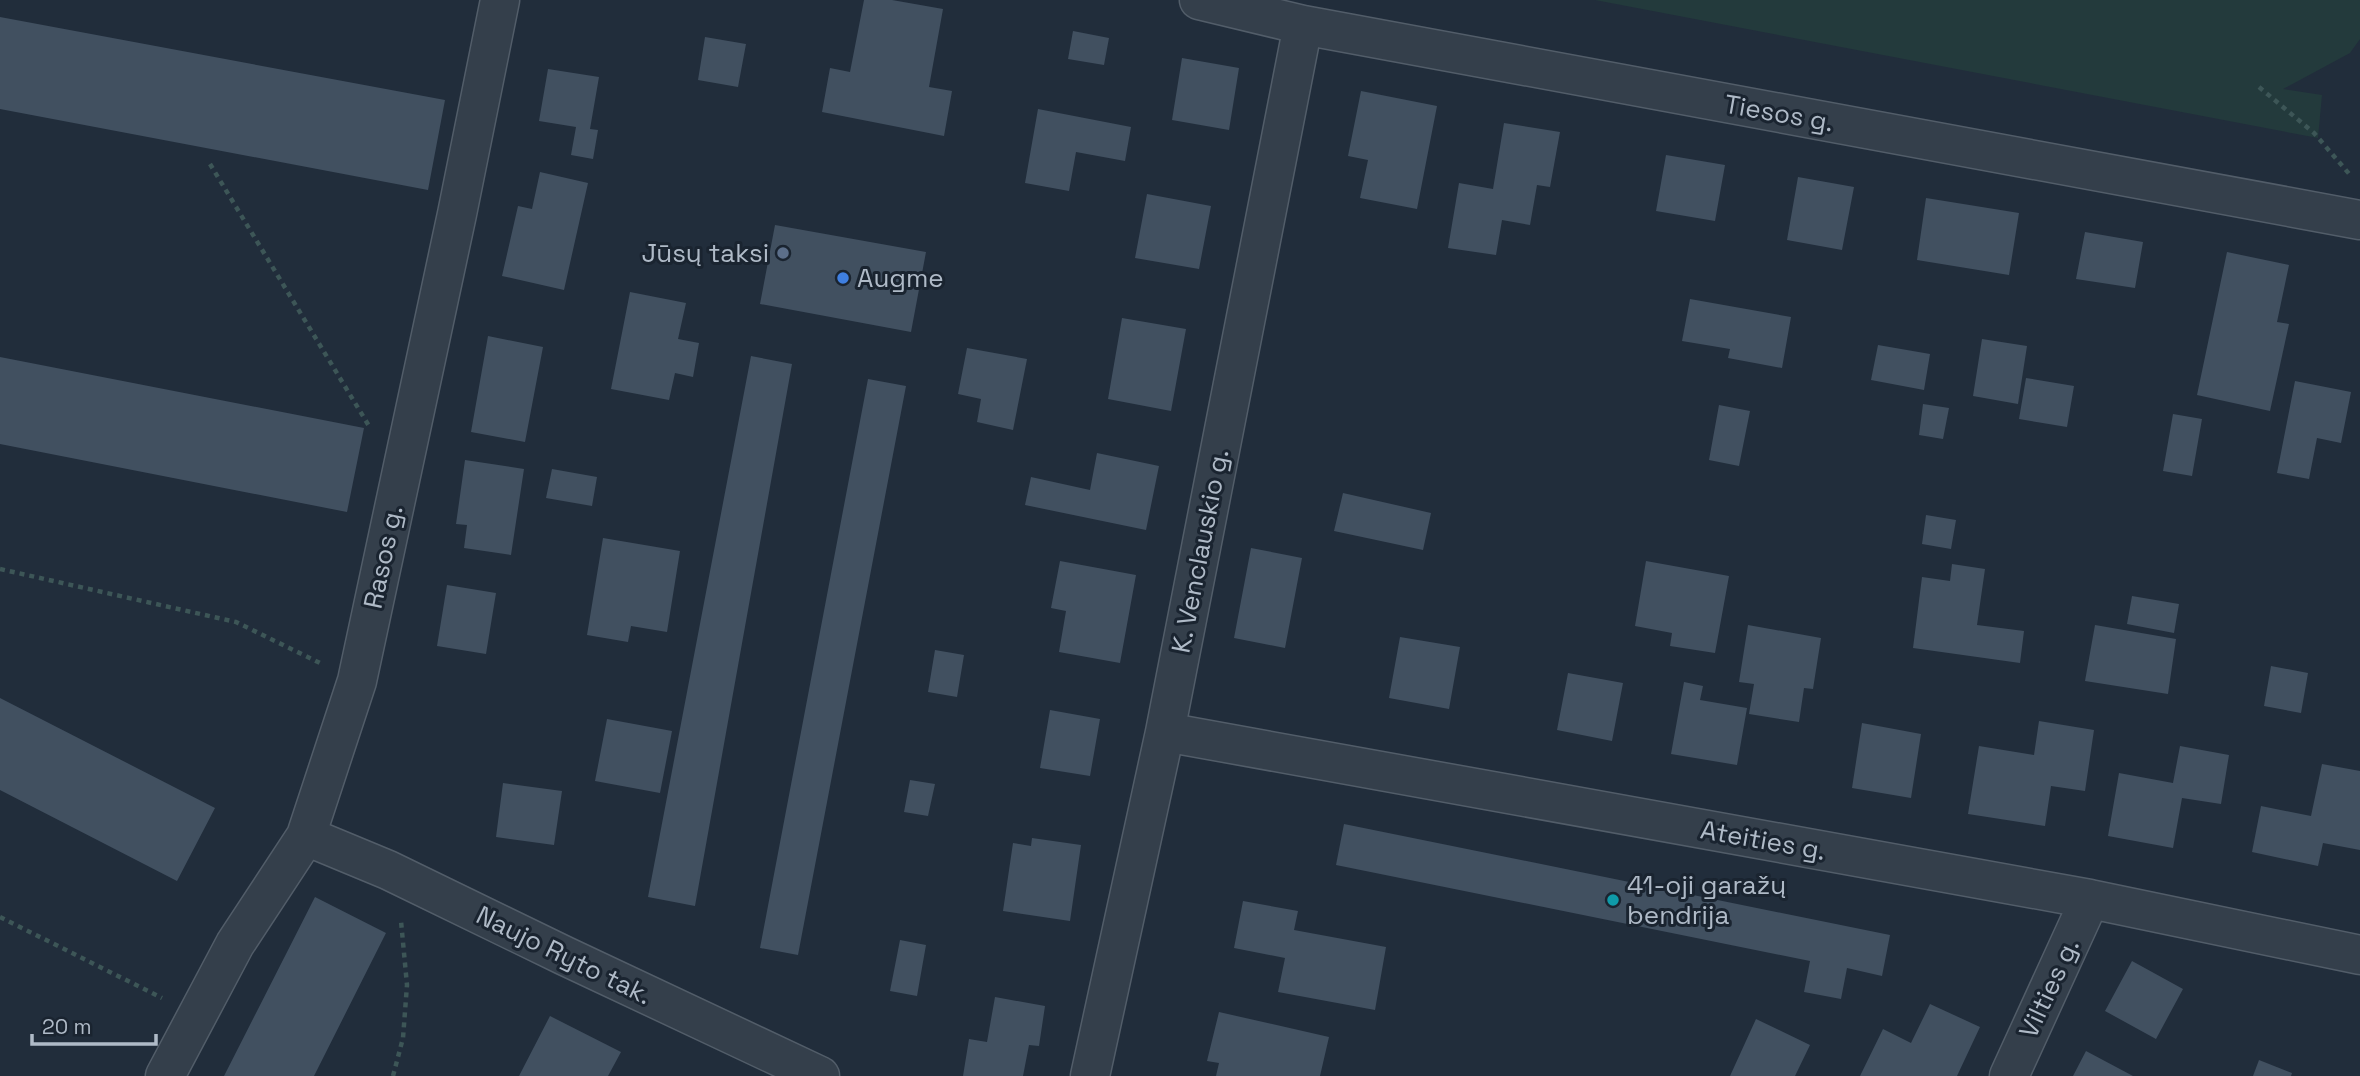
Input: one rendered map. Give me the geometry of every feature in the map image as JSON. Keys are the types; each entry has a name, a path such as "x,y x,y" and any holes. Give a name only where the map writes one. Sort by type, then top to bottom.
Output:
{"street":[{"name":"Rasos g.","path":"165,1076 235,944 306,836 357,681 500,0"},
{"name":"Tiesos g.","path":"1199,0 1303,25 2360,203"},
{"name":"K. Venclauskio g.","path":"1090,1076 1165,732 1303,25"},
{"name":"Ateities g.","path":"1165,732 2090,899 2360,956"},
{"name":"Naujo Ryto tak.","path":"306,836 387,870 820,1076"},
{"name":"Vilties g.","path":"2009,1076 2090,899"}],"path":[{"path":"2259,87 2314,133 2360,203"},
{"path":"210,164 400,477"},
{"path":"0,569 236,622 357,681"},
{"path":"387,870 399,899 407,985 403,1038 393,1076"},
{"path":"0,917 197,1016"}],"green space":[{"path":"1595,0 2360,0 2360,39 2350,53 2283,89 2322,95 2318,138"}],"building":[{"path":"864,0 892,0 943,9 929,87 952,91 944,136 822,112 830,68 850,72"},
{"path":"0,17 445,100 428,190 0,109"},
{"path":"1073,31 1109,38 1104,65 1068,59"},
{"path":"705,37 746,44 738,87 698,80"},
{"path":"1182,58 1239,68 1229,130 1172,120"},
{"path":"548,69 599,77 590,129 598,130 593,159 571,155 576,127 539,121"},
{"path":"1361,91 1437,106 1417,209 1360,198 1368,160 1348,156"},
{"path":"1038,109 1131,127 1125,161 1076,152 1069,191 1025,183"},
{"path":"1504,123 1560,132 1550,187 1537,185 1530,225 1502,220 1496,255 1448,248 1459,183 1493,189"},
{"path":"1666,155 1725,165 1715,221 1656,211"},
{"path":"540,172 588,183 564,290 502,276 518,206 532,209"},
{"path":"1798,177 1854,187 1842,250 1787,240"},
{"path":"1147,194 1211,206 1199,269 1135,258"},
{"path":"1926,198 2019,213 2009,275 1917,260"},
{"name":"Augme","path":"775,225 926,252 911,332 760,304"},
{"path":"2085,232 2143,242 2135,288 2076,279"},
{"path":"2227,252 2289,265 2277,322 2289,324 2270,411 2197,395"},
{"path":"630,292 686,303 678,339 699,343 693,377 675,373 669,400 611,389"},
{"path":"1690,299 1791,317 1782,368 1728,358 1730,349 1682,341"},
{"path":"1122,318 1186,329 1171,411 1108,399"},
{"path":"488,336 543,347 525,442 471,432"},
{"path":"1982,339 2027,346 2018,404 1973,396"},
{"path":"1878,345 1930,354 1924,390 1871,380"},
{"path":"967,348 1027,359 1013,430 977,422 981,399 958,394"},
{"path":"751,356 792,364 695,906 648,897"},
{"path":"0,357 364,428 347,512 0,444"},
{"path":"2026,378 2074,386 2067,427 2019,419"},
{"path":"868,379 906,386 798,955 760,948"},
{"path":"2295,381 2351,392 2341,443 2317,438 2309,479 2277,473"},
{"path":"1923,404 1949,408 1943,439 1919,435"},
{"path":"1719,405 1750,411 1739,466 1709,460"},
{"path":"2173,414 2202,419 2192,476 2163,471"},
{"path":"1097,453 1159,466 1146,530 1025,505 1031,477 1090,490"},
{"path":"465,460 524,469 511,555 464,548 467,525 456,524"},
{"path":"552,469 597,477 592,506 546,498"},
{"path":"1343,493 1431,513 1423,550 1334,531"},
{"path":"1926,515 1956,520 1951,549 1922,544"},
{"path":"603,538 680,551 667,632 631,626 628,642 587,635"},
{"path":"1251,548 1302,558 1285,648 1234,638"},
{"path":"1060,561 1136,575 1120,663 1059,652 1066,611 1051,608"},
{"path":"1646,561 1729,576 1715,653 1670,646 1672,633 1635,626"},
{"path":"1952,564 1985,569 1977,625 2024,631 2020,663 1913,648 1922,577 1950,581"},
{"path":"447,585 496,593 486,654 437,646"},
{"path":"2132,596 2179,604 2174,633 2127,624"},
{"path":"1748,625 1821,638 1813,689 1804,688 1799,722 1749,714 1754,684 1739,682"},
{"path":"2095,625 2176,639 2168,694 2085,681"},
{"path":"1400,637 1460,647 1449,709 1389,698"},
{"path":"935,650 964,655 957,697 928,692"},
{"path":"2271,666 2308,673 2301,713 2264,706"},
{"path":"1568,673 1623,683 1612,741 1557,730"},
{"path":"1684,682 1703,686 1700,700 1747,708 1737,765 1671,754"},
{"path":"0,698 215,808 177,881 0,790"},
{"path":"1050,710 1100,719 1090,776 1040,768"},
{"path":"607,719 672,731 660,793 595,781"},
{"path":"2039,721 2094,730 2085,791 2051,786 2045,826 1968,814 1979,746 2034,755"},
{"path":"1862,723 1921,734 1911,798 1852,788"},
{"path":"2180,746 2229,755 2221,804 2182,798 2173,848 2108,836 2119,773 2173,783"},
{"path":"2322,764 2360,771 2360,850 2323,843 2318,866 2252,852 2261,806 2311,816"},
{"path":"910,780 935,784 928,816 904,812"},
{"path":"503,783 562,791 554,845 496,837"},
{"name":"41-oji garažų bendrija","path":"1344,824 1890,935 1882,976 1847,968 1841,999 1804,992 1810,961 1336,865"},
{"path":"1032,838 1081,845 1070,921 1003,911 1013,843 1031,846"},
{"path":"315,897 386,933 314,1076 224,1076"},
{"path":"1243,901 1298,911 1294,930 1386,947 1375,1010 1278,992 1285,958 1234,948"},
{"path":"900,940 926,945 917,996 890,991"},
{"path":"2132,961 2183,989 2156,1039 2105,1011"},
{"path":"995,997 1045,1006 1039,1046 1029,1045 1023,1076 963,1076 969,1039 987,1042"},
{"path":"1930,1004 1980,1027 1957,1076 1860,1076 1883,1029 1911,1043"},
{"path":"1219,1012 1329,1037 1320,1076 1216,1076 1219,1063 1207,1061"},
{"path":"550,1016 621,1052 608,1076 519,1076"},
{"path":"1756,1019 1810,1045 1795,1076 1730,1076"},
{"path":"2086,1051 2133,1076 2073,1076"},
{"path":"2259,1060 2292,1073 2291,1076 2253,1076"}],"place":[{"name":"Jūsų taksi","path":"783,253"},
{"name":"Augme","path":"843,278"},
{"name":"41-oji garažų bendrija","path":"1613,900"}]}
